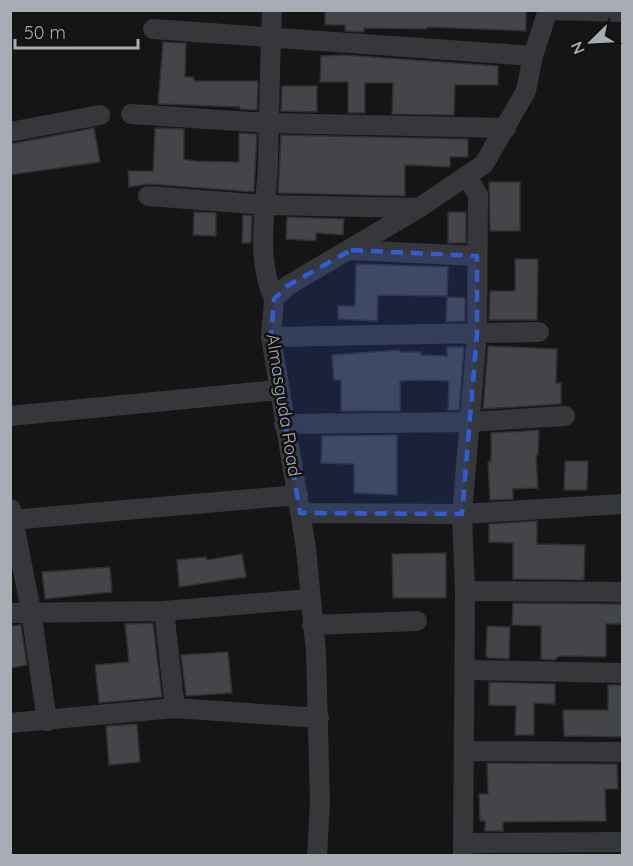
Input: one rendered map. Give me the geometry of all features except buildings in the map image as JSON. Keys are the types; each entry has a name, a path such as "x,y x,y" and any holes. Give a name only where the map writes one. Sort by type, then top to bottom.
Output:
{"street":[{"path":"272,10 263,266 274,299 287,286 419,208 484,164 526,91 533,56 550,10 622,12"},
{"path":"153,29 533,56"},
{"path":"131,114 269,123 506,128"},
{"path":"10,132 100,115"},
{"path":"468,177 478,195 477,334 462,514 465,591 463,849 622,842"},
{"path":"148,196 266,205 419,208"},
{"path":"351,250 477,256"},
{"name":"Almasguda Road","path":"274,299 271,337 278,390 299,504 312,625 319,718 320,835 317,855"},
{"path":"271,337 539,332"},
{"path":"10,416 278,390"},
{"path":"284,424 469,422 565,416"},
{"path":"47,721 31,611 11,515 299,504 462,514 622,504"},
{"path":"465,591 622,591"},
{"path":"10,613 164,611 309,599"},
{"path":"164,611 175,708"},
{"path":"312,625 417,621"},
{"path":"465,670 622,673"},
{"path":"10,723 175,708 319,718"},
{"path":"464,751 622,752"}],"highlighted area":[{"path":"351,250 477,256 477,334 462,514 300,513 271,337 274,299 287,286"}]}
